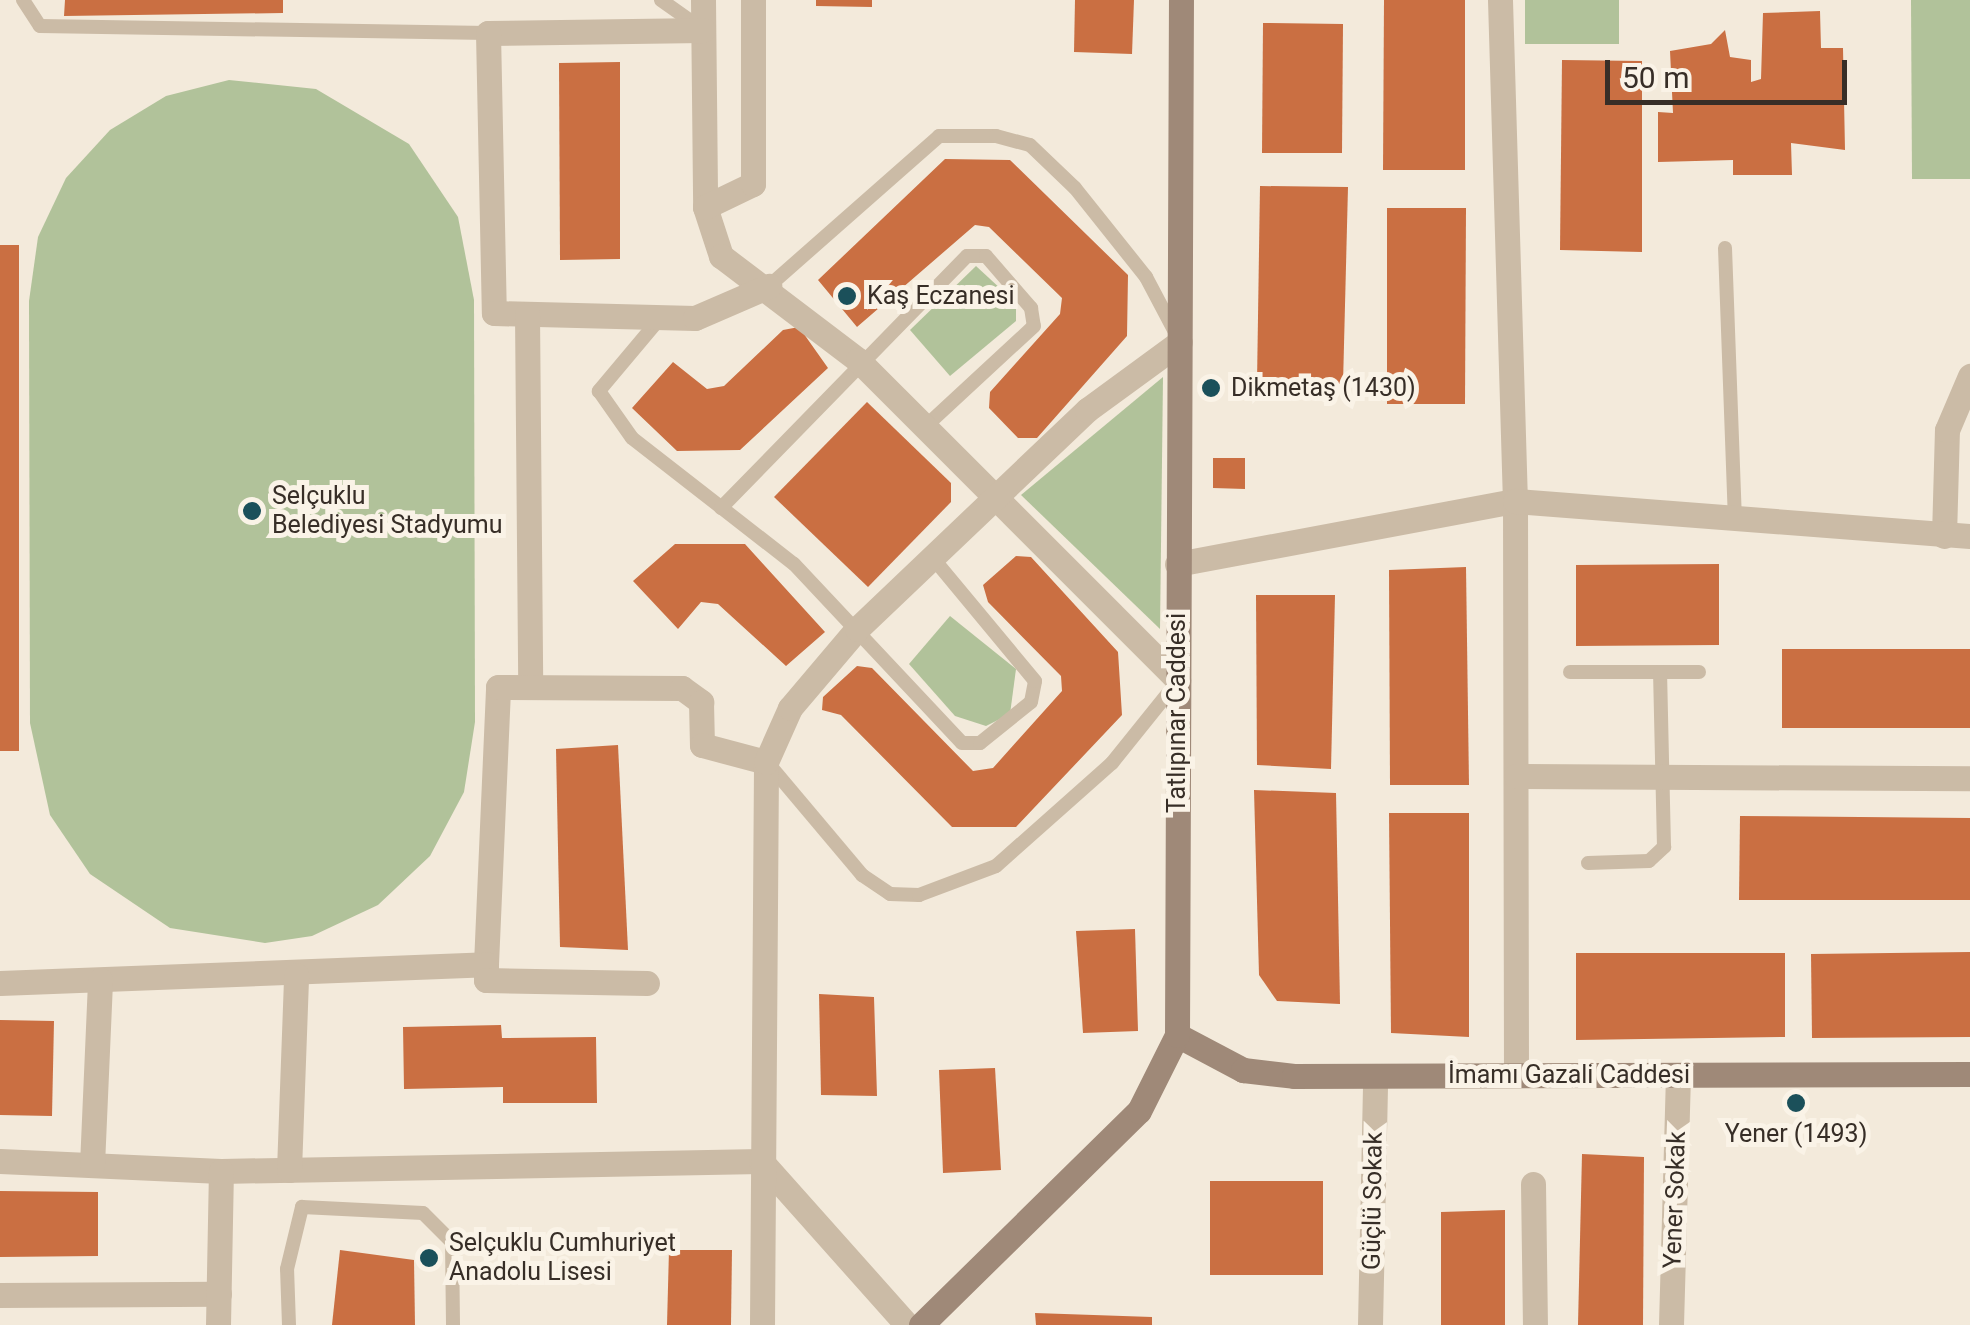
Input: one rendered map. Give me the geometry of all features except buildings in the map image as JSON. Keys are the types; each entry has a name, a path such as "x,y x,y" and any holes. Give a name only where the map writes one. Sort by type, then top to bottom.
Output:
{"street":[{"path":"702,0 705,207 722,256 768,286 858,360 999,494 1178,680"},
{"path":"705,207 753,184 753,0"},
{"name":"Tatlıpınar Caddesi","path":"921,1325 1139,1111 1177,1035 1180,0"},
{"path":"1500,0 1515,501 1516,1075"},
{"path":"703,30 488,34 494,314 695,318 768,286"},
{"path":"528,314 530,686"},
{"path":"762,1325 766,762 790,708 857,629 999,494 1180,342"},
{"path":"1177,564 1515,501 1957,536 1947,430 1970,376"},
{"path":"647,983 486,980 498,686 682,688 701,702 702,746 766,762"},
{"path":"1516,776 1970,778"},
{"path":"0,983 296,975 486,964"},
{"path":"289,1170 296,975"},
{"path":"92,1165 100,980"},
{"name":"İmamı Gazali Caddesi","path":"1177,1035 1243,1070 1375,1076 1970,1074"},
{"name":"Yener Sokak","path":"1671,1325 1678,1075"},
{"name":"Güçlü Sokak","path":"1370,1325 1375,1076"},
{"path":"0,1161 221,1172 761,1161 906,1325"},
{"path":"218,1325 221,1172"},
{"path":"1533,1184 1535,1325"},
{"path":"0,1295 219,1294"}],"lane":[{"path":"24,0 40,26 488,34"},
{"path":"662,0 703,30"},
{"path":"768,286 939,136 996,136 1030,145 1075,188 1146,277 1180,342"},
{"path":"1725,248 1735,520"},
{"path":"721,508 858,360 967,256 986,256 1032,308 1034,326 927,426"},
{"path":"661,317 598,391 632,438 721,508 857,629 962,743 980,743 1032,702 1035,680 932,557"},
{"path":"1570,672 1699,672"},
{"path":"1588,863 1659,856 1660,672"},
{"path":"766,762 862,875 890,894 919,895 996,866 1112,763 1178,680"},
{"path":"289,1325 287,1269 302,1207 423,1213 452,1242 453,1325"}],"green space":[{"path":"1525,0 1619,0 1619,44 1525,44"},
{"path":"1911,0 1970,0 1970,179 1912,179"},
{"name":"Selçuklu Belediyesi Stadyumu","path":"229,80 316,89 409,144 458,217 474,300 475,722 464,792 430,856 378,905 312,936 265,943 170,928 90,874 50,815 30,723 29,301 38,237 66,178 110,130 166,96"},
{"path":"976,266 1016,303 1016,321 950,376 910,330"},
{"path":"1163,377 1160,629 1021,495"},
{"path":"950,616 1016,669 1010,714 986,726 955,716 909,664"}],"place":[{"name":"Kaş Eczanesi","path":"847,296"},
{"name":"Dikmetaş (1430)","path":"1211,388"},
{"name":"Selçuklu Belediyesi Stadyumu","path":"252,511"},
{"name":"Yener (1493)","path":"1796,1103"},
{"name":"Selçuklu Cumhuriyet Anadolu Lisesi","path":"429,1258"}]}
